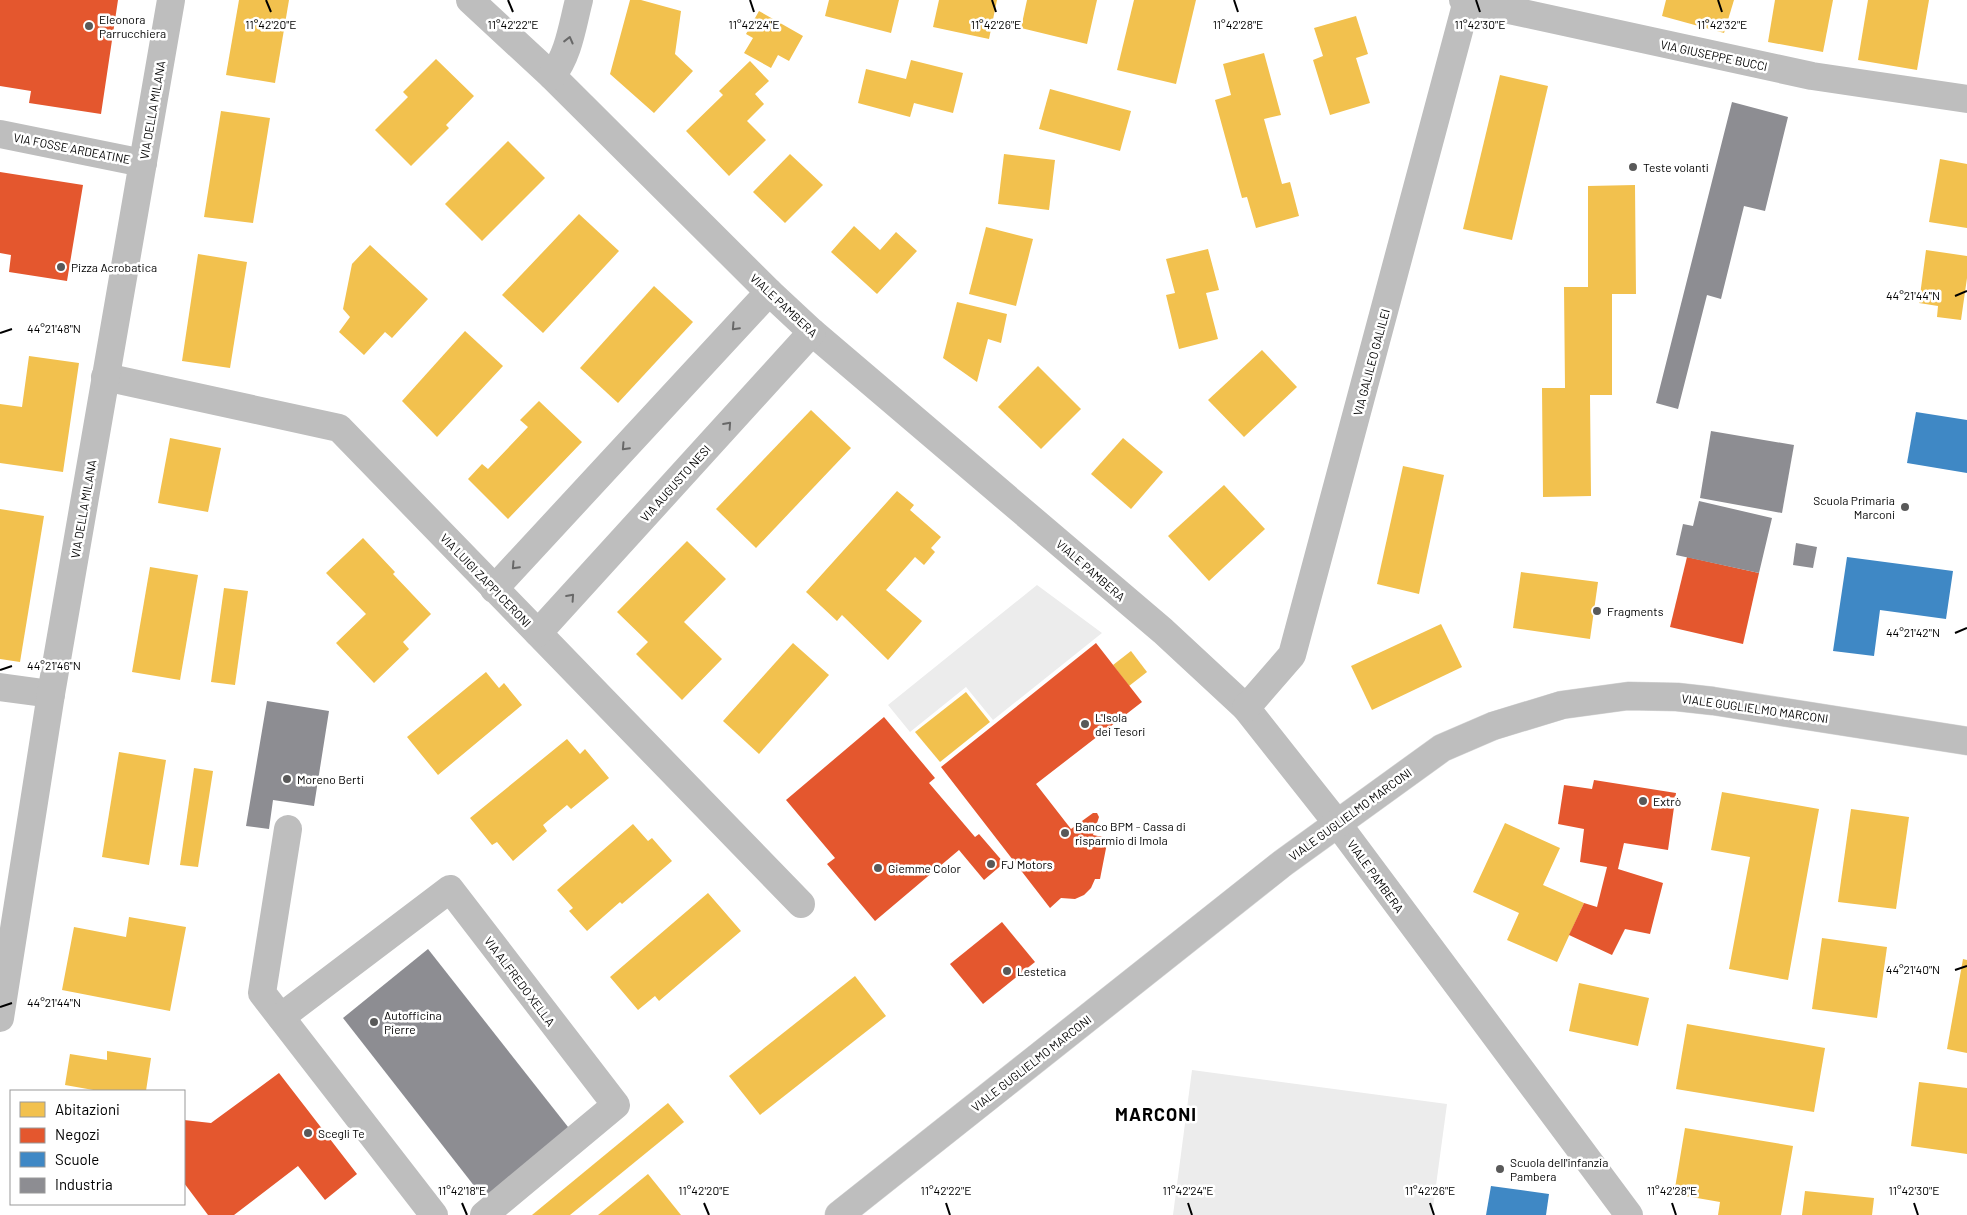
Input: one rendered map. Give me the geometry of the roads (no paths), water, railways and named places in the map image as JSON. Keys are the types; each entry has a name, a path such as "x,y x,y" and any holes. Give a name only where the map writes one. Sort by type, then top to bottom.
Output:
{"street":[{"name":"VIA DELLA MILANA","path":"0,1018 7,936 51,694 171,0"},
{"name":"VIALE PAMBERA","path":"470,0 552,76 768,292 812,332 1162,632 1246,708 1337,823 1629,1215"},
{"path":"552,76 566,52 579,0"},
{"name":"VIA GIUSEPPE BUCCI","path":"1465,1 1812,76 1967,99"},
{"name":"VIA GALILEO GALILEI","path":"1246,708 1292,655 1465,1"},
{"name":"VIA FOSSE ARDEATINE","path":"0,134 143,162"},
{"path":"494,589 768,292"},
{"name":"VIA AUGUSTO NESI","path":"538,633 812,332"},
{"name":"VIA LUIGI ZAPPI CERONI","path":"105,377 339,428 801,904"},
{"path":"0,687 51,694"},
{"name":"VIALE GUGLIELMO MARCONI","path":"839,1215 1276,868 1442,748 1493,726 1562,705 1628,696 1677,697 1713,700 1967,741"},
{"path":"288,829 262,993 434,1215"},
{"name":"VIA ALFREDO XELLA","path":"281,1017 450,889 616,1105 484,1215"}],"place":[{"name":"Eleonora Parrucchiera","path":"89,26"},
{"name":"Teste volanti","path":"1633,167"},
{"name":"Pizza Acrobatica","path":"61,267"},
{"name":"Scuola Primaria Marconi","path":"1905,507"},
{"name":"Fragments","path":"1597,611"},
{"name":"L'Isola dei Tesori","path":"1085,724"},
{"name":"Moreno Berti","path":"287,779"},
{"name":"Extrò","path":"1643,801"},
{"name":"Banco BPM - Cassa di risparmio di Imola","path":"1065,833"},
{"name":"FJ Motors","path":"991,864"},
{"name":"Giemme Color","path":"878,868"},
{"name":"Lestetica","path":"1007,971"},
{"name":"Autofficina Pierre","path":"374,1022"},
{"name":"Scegli Te","path":"308,1133"},
{"name":"Scuola dell'infanzia Pambera","path":"1500,1169"}],"district":[{"name":"MARCONI","path":"1156,1114"}]}
